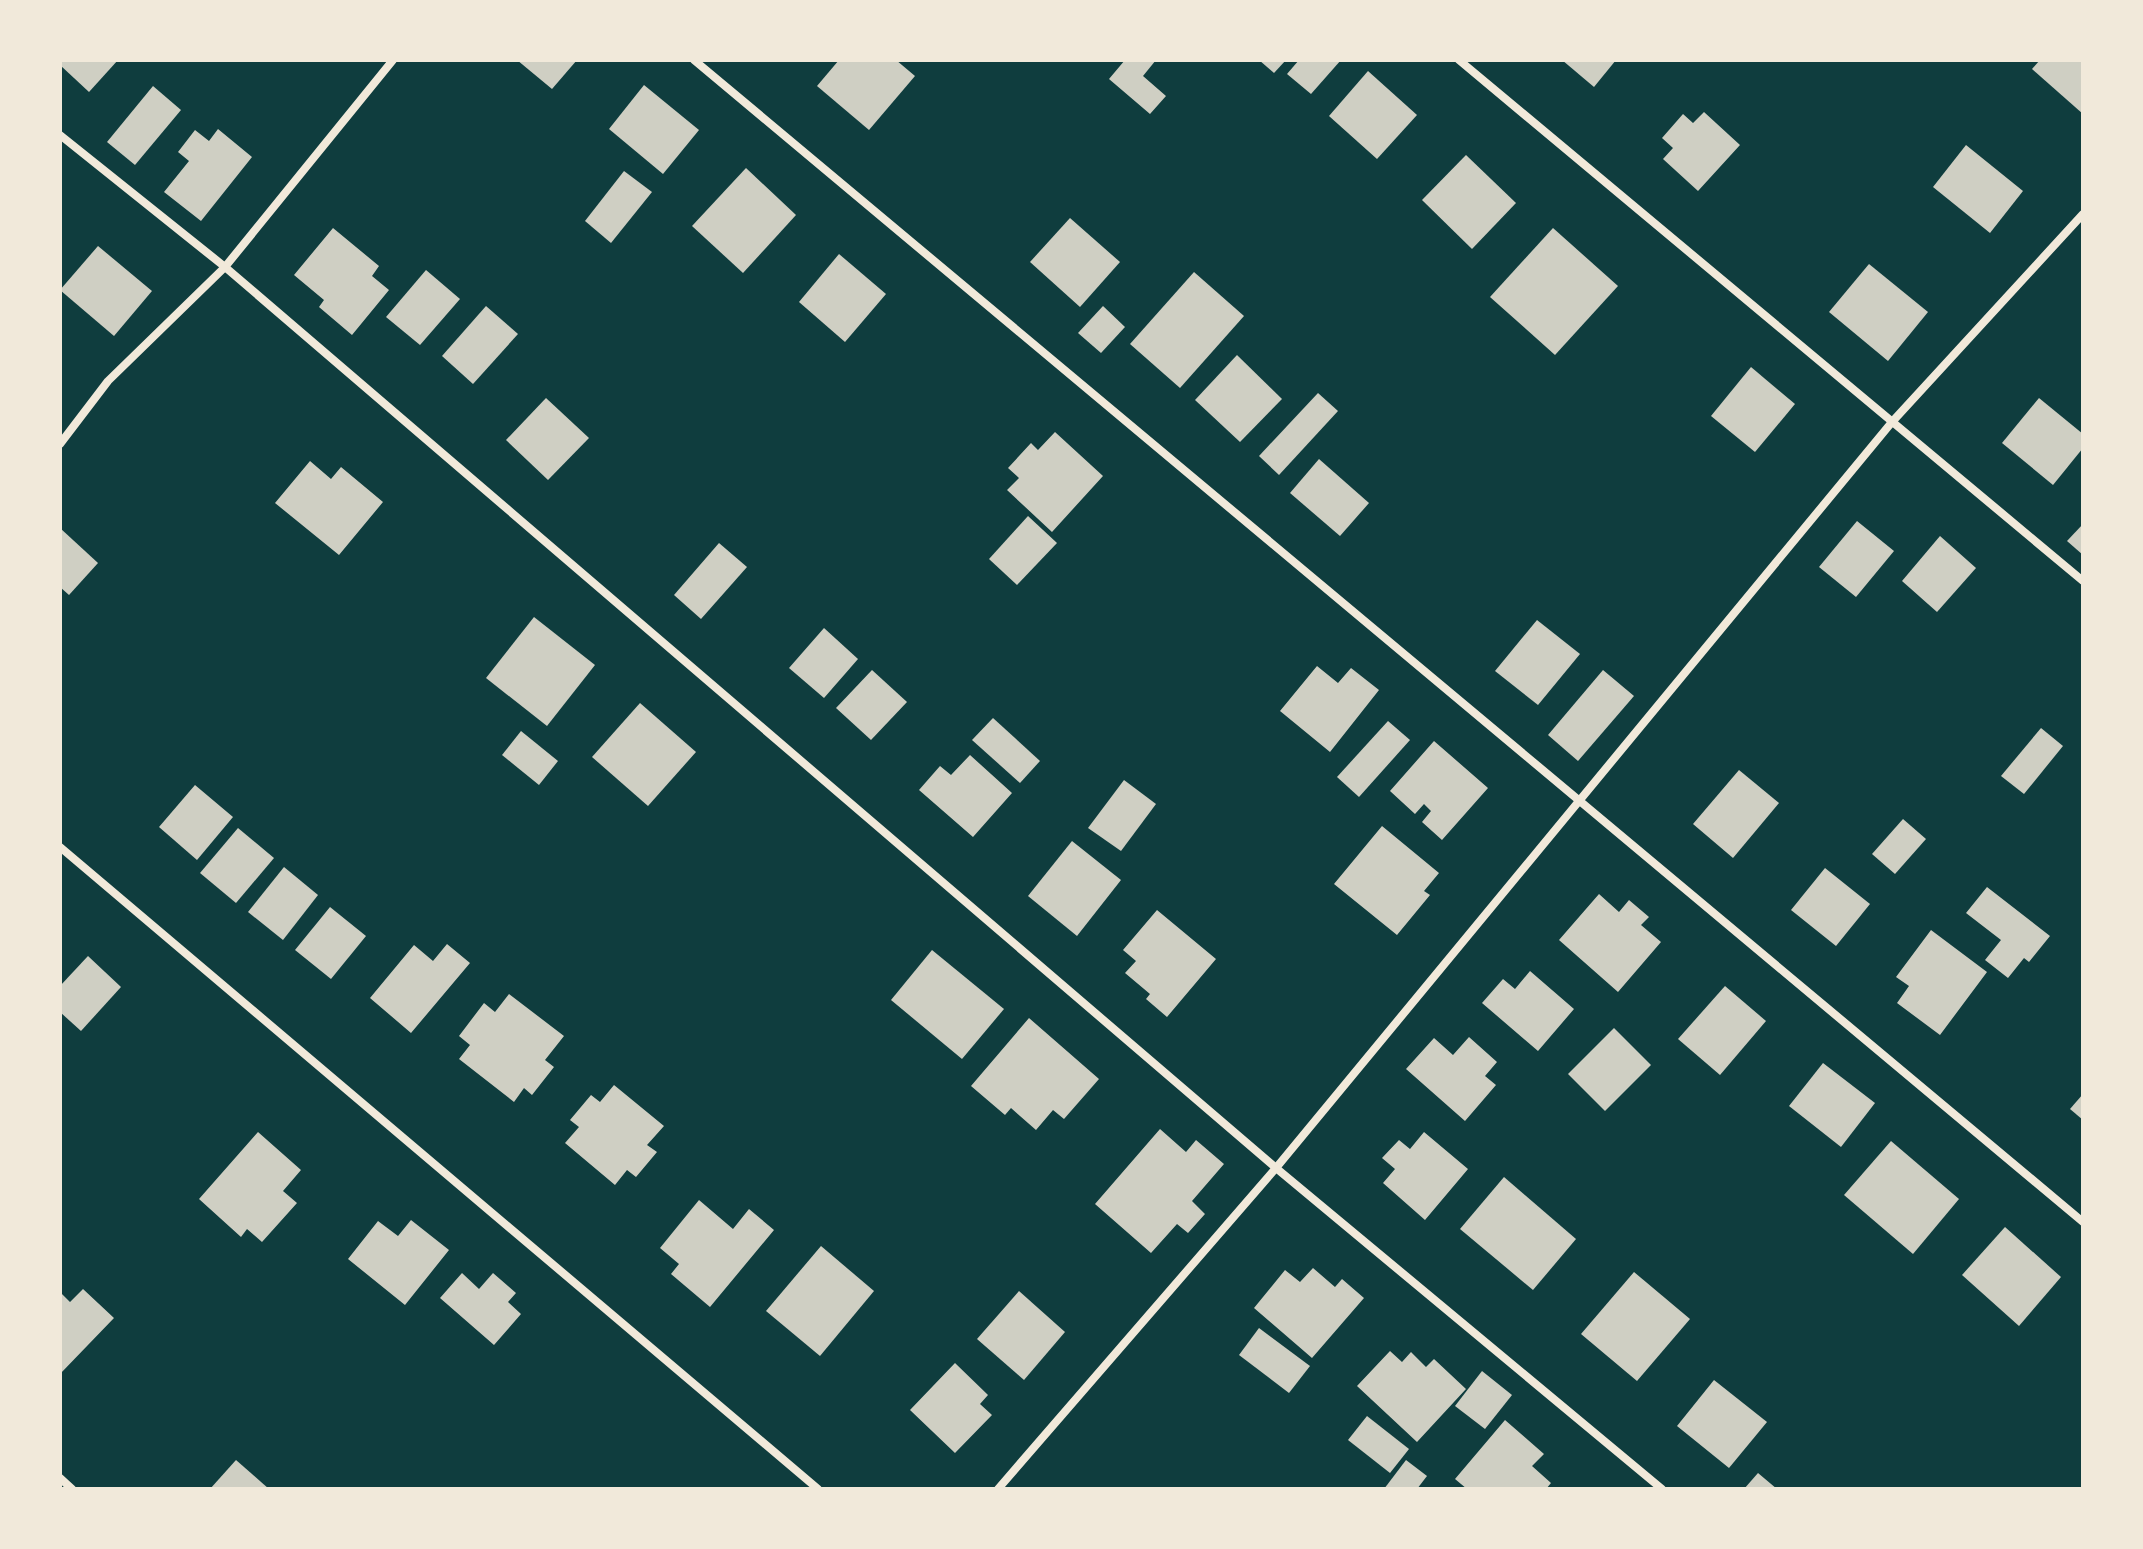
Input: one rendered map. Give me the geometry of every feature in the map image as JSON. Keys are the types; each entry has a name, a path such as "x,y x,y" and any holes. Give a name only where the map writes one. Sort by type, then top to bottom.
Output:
{"street":[{"path":"60,444 108,381 225,267 393,60"},
{"path":"694,60 2083,1222"},
{"path":"1459,60 2083,581"},
{"path":"60,135 225,267 1276,1168 1662,1489"},
{"path":"998,1489 1276,1168 1892,422 2083,214"},
{"path":"60,847 818,1489"},
{"path":"60,1478 72,1489"}],"building":[{"path":"60,60 118,60 89,92 60,65"},
{"path":"517,60 577,60 552,89"},
{"path":"839,60 896,60 915,76 869,130 817,86"},
{"path":"1125,60 1156,60 1143,76 1166,96 1150,114 1109,79"},
{"path":"1259,60 1286,60 1274,73"},
{"path":"1299,60 1341,60 1311,94 1287,74"},
{"path":"1562,60 1616,60 1594,87"},
{"path":"2040,60 2083,60 2083,114 2032,69"},
{"path":"1368,71 1417,115 1377,159 1329,116"},
{"path":"644,85 699,130 663,174 609,129"},
{"path":"153,86 181,110 135,165 107,142"},
{"path":"1704,112 1740,145 1698,191 1663,159 1673,148 1662,138 1683,114 1693,123"},
{"path":"218,129 252,157 201,221 164,192 189,161 178,152 195,130 209,141"},
{"path":"1966,145 2023,191 1990,233 1933,187"},
{"path":"1466,155 1516,203 1472,249 1422,200"},
{"path":"746,168 796,215 743,273 692,226"},
{"path":"624,171 652,192 611,243 585,221"},
{"path":"1070,218 1120,262 1080,307 1030,262"},
{"path":"333,228 379,266 372,276 389,290 352,335 319,307 324,300 294,275"},
{"path":"1553,228 1618,286 1555,355 1490,297"},
{"path":"98,246 152,291 114,336 60,290"},
{"path":"839,254 886,294 845,342 799,302"},
{"path":"1869,264 1928,312 1888,361 1829,312"},
{"path":"426,270 460,299 420,345 386,317"},
{"path":"1194,272 1244,316 1180,388 1130,344"},
{"path":"486,306 518,334 473,384 442,356"},
{"path":"1103,306 1125,327 1101,353 1078,333"},
{"path":"1237,355 1282,399 1240,442 1195,400"},
{"path":"1751,367 1795,404 1755,452 1711,416"},
{"path":"1318,393 1338,411 1279,475 1259,456"},
{"path":"546,398 589,438 548,480 506,440"},
{"path":"2039,398 2083,434 2083,448 2053,485 2002,443"},
{"path":"1055,432 1103,476 1052,532 1007,490 1019,478 1008,468 1031,443 1038,450"},
{"path":"1319,459 1369,503 1340,536 1290,493"},
{"path":"310,461 331,479 341,467 383,502 339,555 275,503"},
{"path":"1028,516 1057,543 1017,585 989,559"},
{"path":"1857,521 1894,551 1856,597 1819,567"},
{"path":"2083,524 2083,555 2067,541"},
{"path":"60,528 98,563 69,595 60,587"},
{"path":"1940,536 1976,568 1937,612 1902,581"},
{"path":"719,543 747,567 701,619 674,595"},
{"path":"534,617 595,665 547,726 486,678"},
{"path":"1537,620 1580,654 1538,705 1495,671"},
{"path":"824,628 858,659 824,698 789,668"},
{"path":"1317,666 1338,683 1351,668 1379,690 1330,752 1280,711"},
{"path":"872,670 907,702 871,740 836,708"},
{"path":"1603,670 1634,696 1578,761 1548,735"},
{"path":"640,703 696,752 648,806 592,757"},
{"path":"993,718 1040,761 1020,783 972,740"},
{"path":"1388,721 1410,740 1359,797 1337,777"},
{"path":"2041,728 2063,746 2024,794 2001,776"},
{"path":"521,731 558,761 539,785 502,755"},
{"path":"1434,741 1488,788 1442,840 1422,822 1431,811 1424,804 1415,814 1390,791"},
{"path":"970,755 1012,793 973,837 919,790 940,766 951,775"},
{"path":"1739,770 1779,803 1733,858 1693,824"},
{"path":"1124,780 1156,804 1121,851 1088,828"},
{"path":"195,785 233,817 197,860 159,827"},
{"path":"1903,819 1926,839 1895,874 1872,854"},
{"path":"1382,826 1439,873 1424,891 1430,895 1397,935 1334,884"},
{"path":"238,828 274,858 236,903 200,873"},
{"path":"1072,841 1121,880 1077,936 1028,896"},
{"path":"284,867 318,895 283,940 248,912"},
{"path":"1825,868 1870,904 1836,946 1791,910"},
{"path":"1987,887 2050,936 2029,962 2024,958 2008,978 1985,960 2001,940 1966,913"},
{"path":"1599,894 1619,912 1629,900 1649,917 1641,925 1661,942 1618,992 1559,940"},
{"path":"330,907 366,936 331,979 295,950"},
{"path":"1157,910 1216,959 1167,1017 1146,999 1150,994 1125,973 1136,961 1123,950"},
{"path":"1931,930 1987,972 1940,1035 1897,1003 1909,986 1896,977"},
{"path":"447,944 470,963 411,1033 370,998 414,945 433,961"},
{"path":"932,950 1004,1009 962,1059 891,1000"},
{"path":"88,956 121,987 81,1031 60,1012 60,986"},
{"path":"1530,971 1574,1009 1538,1051 1482,1003 1503,979 1515,989"},
{"path":"1725,986 1766,1021 1720,1075 1678,1039"},
{"path":"509,994 564,1036 545,1060 554,1067 532,1095 524,1088 514,1102 459,1059 470,1045 459,1036 484,1003 495,1012"},
{"path":"1029,1018 1099,1079 1064,1119 1053,1110 1036,1130 1011,1108 1005,1115 971,1086"},
{"path":"1614,1028 1651,1065 1605,1111 1568,1074"},
{"path":"1469,1037 1497,1062 1485,1076 1496,1085 1465,1121 1406,1069 1434,1038 1453,1055"},
{"path":"1823,1063 1875,1103 1841,1147 1789,1106"},
{"path":"614,1085 664,1126 647,1145 657,1152 636,1177 627,1170 615,1185 565,1143 579,1127 570,1120 591,1095 600,1102"},
{"path":"2083,1094 2083,1120 2070,1109"},
{"path":"1160,1129 1186,1152 1196,1140 1224,1164 1192,1201 1205,1214 1188,1233 1177,1224 1151,1253 1095,1204"},
{"path":"258,1132 301,1170 283,1191 297,1203 262,1242 247,1229 241,1237 199,1199"},
{"path":"1424,1132 1468,1169 1425,1220 1383,1183 1395,1169 1382,1158 1399,1140 1410,1149"},
{"path":"1891,1141 1959,1199 1913,1254 1844,1195"},
{"path":"1504,1177 1576,1239 1533,1290 1460,1229"},
{"path":"699,1200 733,1229 749,1209 774,1230 710,1307 671,1274 679,1264 660,1248"},
{"path":"411,1220 449,1250 405,1305 348,1259 378,1221 398,1236"},
{"path":"2005,1227 2061,1277 2019,1326 1962,1275"},
{"path":"821,1246 874,1291 820,1356 766,1311"},
{"path":"1313,1268 1335,1287 1342,1279 1364,1298 1312,1358 1254,1308 1285,1270 1300,1282"},
{"path":"1634,1272 1690,1319 1637,1381 1581,1334"},
{"path":"462,1273 479,1289 493,1273 516,1293 508,1302 521,1314 494,1345 440,1298"},
{"path":"83,1289 114,1318 60,1374 60,1292 70,1302"},
{"path":"1019,1291 1065,1332 1024,1380 977,1339"},
{"path":"1259,1328 1310,1366 1289,1393 1239,1355"},
{"path":"1390,1351 1402,1362 1411,1352 1426,1367 1434,1359 1466,1389 1417,1442 1357,1386"},
{"path":"955,1363 988,1395 980,1404 992,1415 955,1453 910,1410"},
{"path":"1482,1371 1512,1395 1485,1429 1455,1406"},
{"path":"1714,1380 1767,1422 1729,1468 1677,1426"},
{"path":"1367,1416 1409,1449 1390,1473 1348,1440"},
{"path":"1505,1420 1544,1454 1532,1466 1551,1483 1546,1489 1467,1489 1455,1479"},
{"path":"236,1460 269,1489 210,1489"},
{"path":"1406,1460 1427,1476 1417,1489 1384,1489"},
{"path":"1758,1473 1777,1489 1744,1489"}]}
